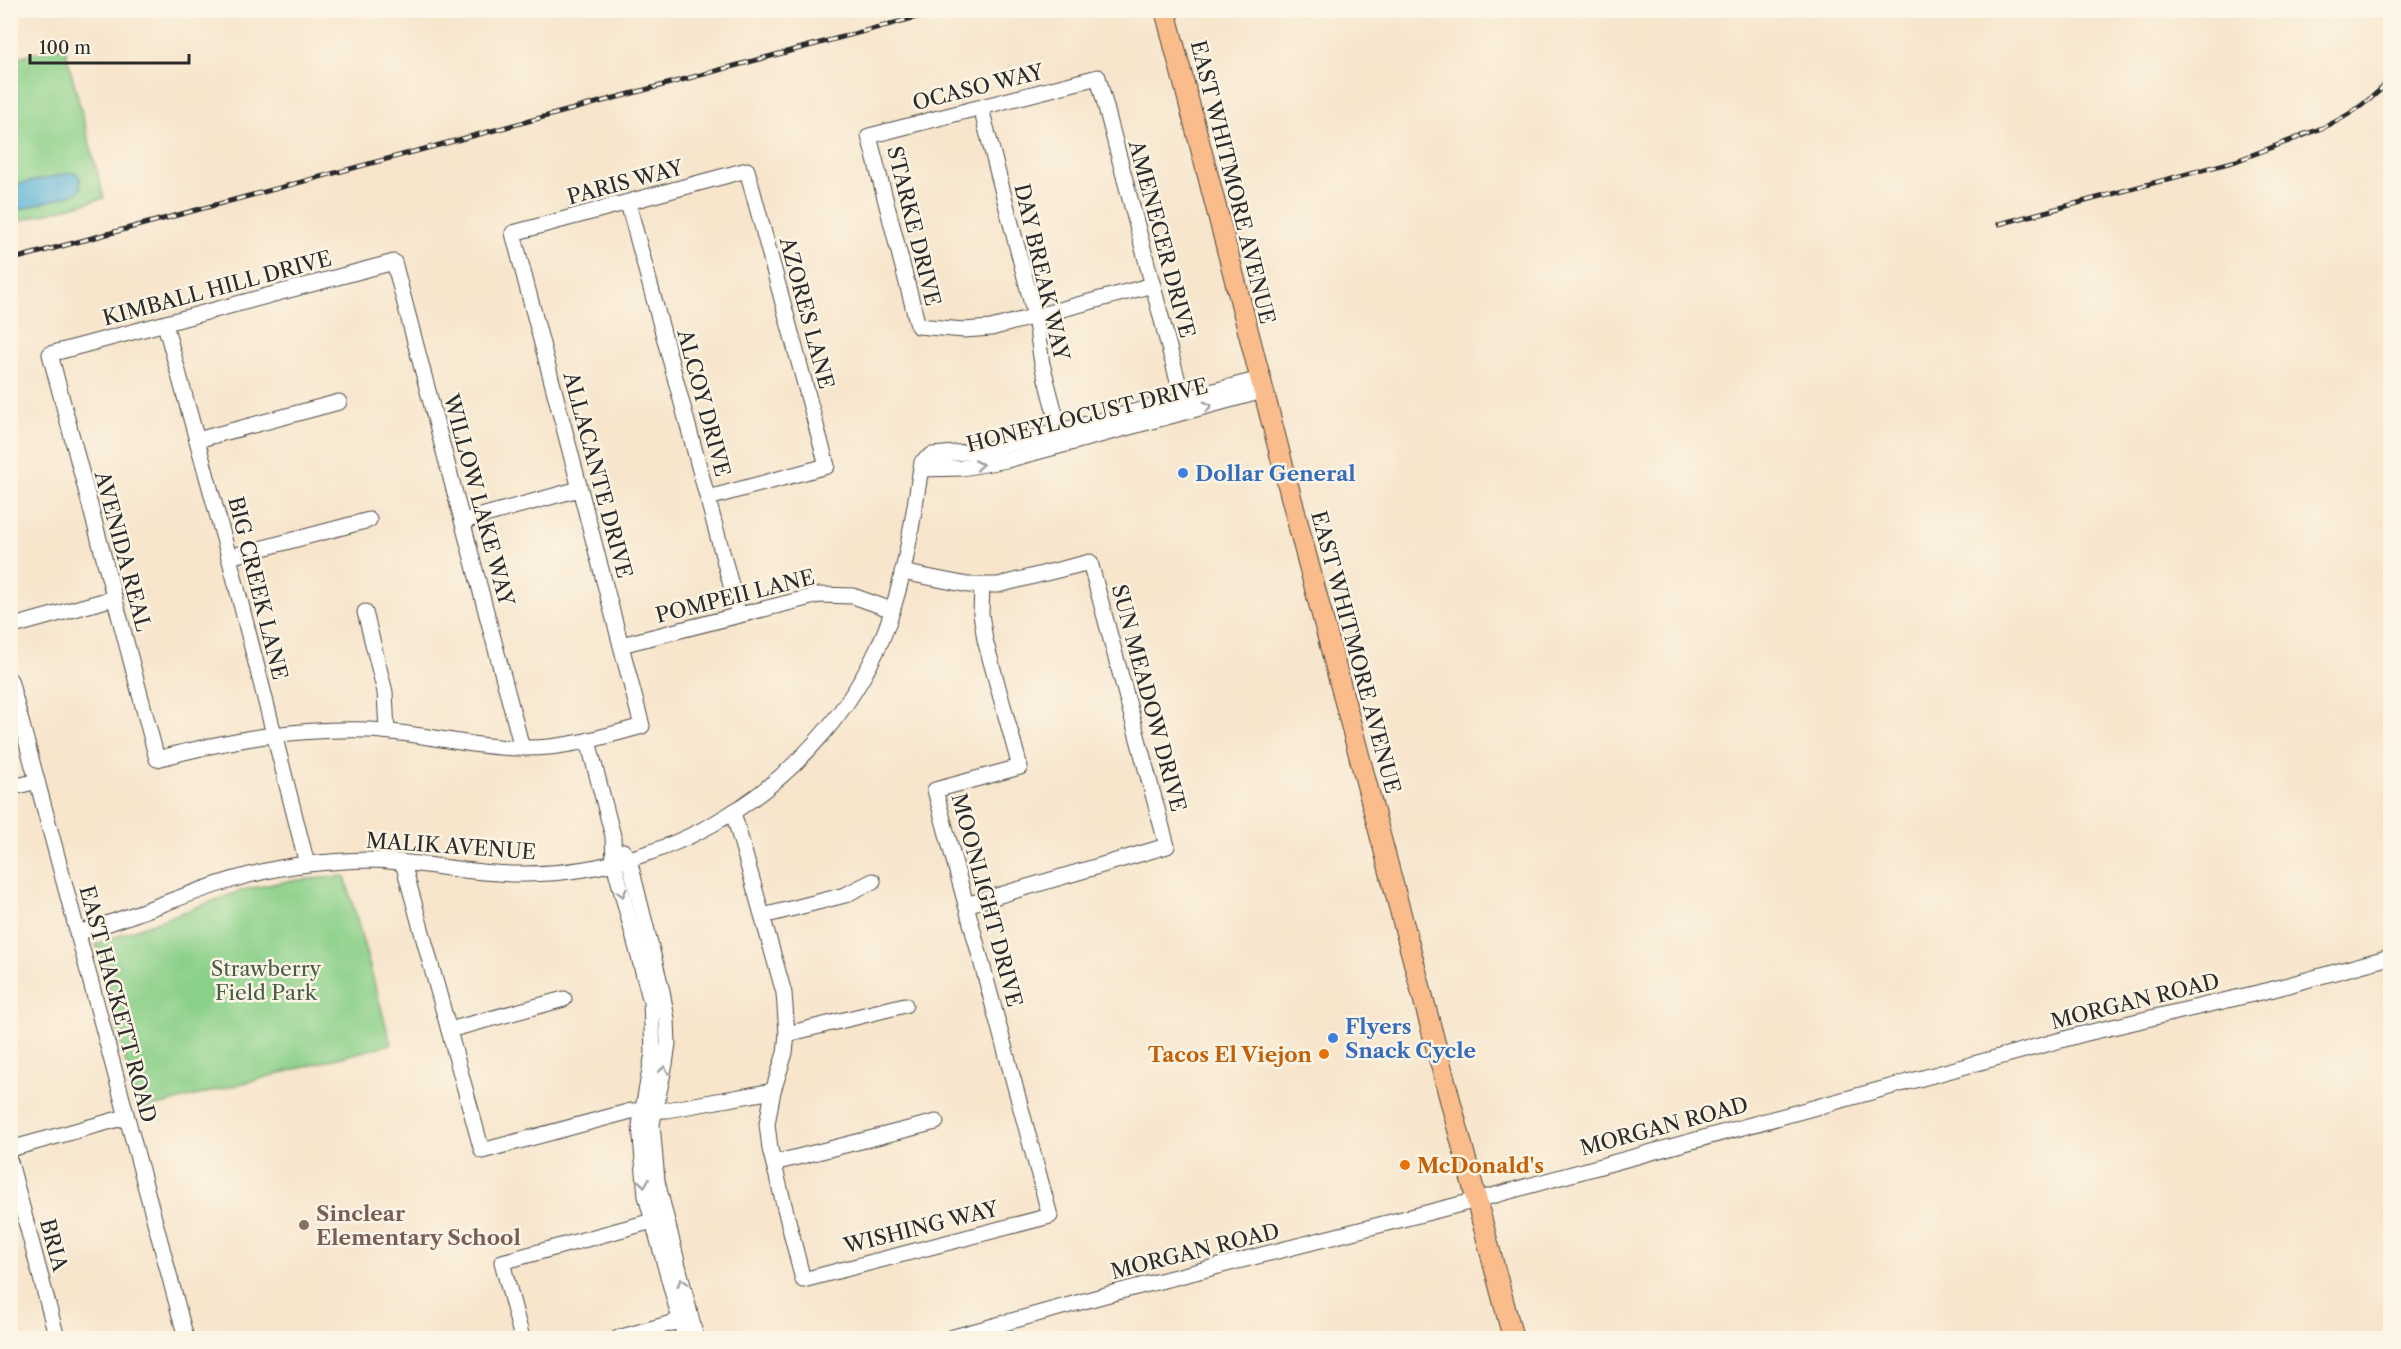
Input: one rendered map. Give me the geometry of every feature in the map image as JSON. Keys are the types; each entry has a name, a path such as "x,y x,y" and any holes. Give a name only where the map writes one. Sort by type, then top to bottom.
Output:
{"main road":[{"name":"EAST WHITMORE AVENUE","path":"1165,10 1261,385 1514,1338"}],"street":[{"name":"OCASO WAY","path":"869,136 1098,77"},
{"name":"AMENECER DRIVE","path":"1098,77 1184,405"},
{"name":"DAY BREAK WAY","path":"981,108 1035,316 1042,364 1061,438"},
{"name":"STARKE DRIVE","path":"869,136 918,326 964,330 991,328 1035,316"},
{"name":"PARIS WAY","path":"513,233 747,170"},
{"name":"AZORES LANE","path":"708,498 827,466 747,170"},
{"name":"ALCOY DRIVE","path":"628,203 739,615"},
{"name":"ALLACANTE DRIVE","path":"513,233 642,726 588,741"},
{"name":"KIMBALL HILL DRIVE","path":"50,354 394,262"},
{"name":"WILLOW LAKE WAY","path":"394,262 522,748"},
{"path":"1035,316 1153,285"},
{"name":"BIG CREEK LANE","path":"165,324 229,557 307,864"},
{"name":"AVENIDA REAL","path":"50,354 157,759 235,739 273,734"},
{"name":"HONEYLOCUST DRIVE","path":"921,466 932,455 978,451 1061,438 1261,385"},
{"path":"197,440 339,402"},
{"name":"MALIK AVENUE","path":"77,933 122,921 187,893 229,879 307,864 374,860 492,873 526,874 587,869 622,861 683,839 733,812 775,784 789,771 834,722 868,667 892,610 902,572 921,466"},
{"path":"462,520 579,489"},
{"path":"229,557 369,520"},
{"name":"SUN MEADOW DRIVE","path":"966,905 1167,846 1090,562 1011,583 982,585"},
{"path":"902,572 952,583 982,585"},
{"name":"MOONLIGHT DRIVE","path":"982,585 981,614 985,640 1020,767 935,790 1050,1216"},
{"name":"POMPEII LANE","path":"621,645 805,598 832,595 853,596 892,610"},
{"path":"10,627 114,598"},
{"path":"365,612 385,692 387,731"},
{"name":"EAST HACKETT ROAD","path":"10,680 186,1338"},
{"path":"273,734 337,730 387,731 486,746 522,748 565,746 588,741 613,836 622,861 651,1002 653,1053 650,1110 640,1125 646,1196 659,1220 696,1338"},
{"path":"10,788 37,781"},
{"path":"733,812 784,993 787,1034 785,1053 773,1091 768,1124 770,1149 774,1163 936,1122"},
{"path":"403,863 482,1151 621,1113 773,1091"},
{"path":"763,916 845,896 873,881"},
{"name":"MORGAN ROAD","path":"950,1338 1113,1293 1477,1200 2083,1034 2270,990 2391,957"},
{"path":"449,1030 564,999"},
{"path":"787,1034 905,1005"},
{"path":"10,1149 126,1117"},
{"name":"BRIA","path":"10,1162 57,1338"},
{"name":"WISHING WAY","path":"774,1163 803,1280 1050,1216"},
{"path":"522,1338 502,1262 659,1220"},
{"path":"659,1220 679,1321 685,1338"},
{"path":"618,1338 679,1321"}],"green space":[{"path":"64,45 104,198 11,223 11,59"},
{"name":"Strawberry Field Park","path":"345,876 391,1044 138,1111 96,944 243,890 288,881"}],"water":[{"path":"76,173 80,178 81,189 77,193 11,212 11,186"}],"railway":[{"path":"10,260 943,10"},
{"path":"2302,135 2350,114 2390,80"},
{"path":"1999,224 2236,161 2310,133"}],"place":[{"name":"Dollar General","path":"1183,473"},
{"name":"Flyers Snack Cycle","path":"1333,1038"},
{"name":"Tacos El Viejon","path":"1324,1054"},
{"name":"McDonald's","path":"1405,1165"},
{"name":"Sinclear Elementary School","path":"304,1225"}]}
